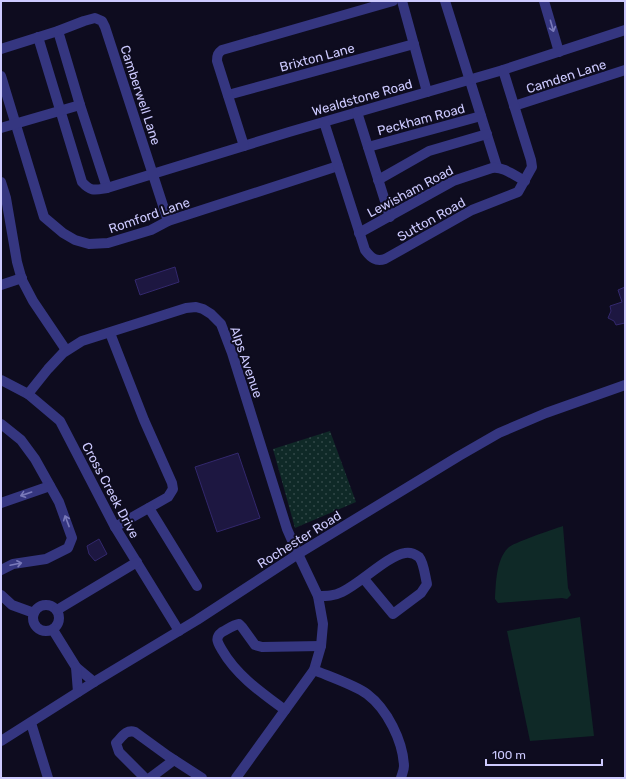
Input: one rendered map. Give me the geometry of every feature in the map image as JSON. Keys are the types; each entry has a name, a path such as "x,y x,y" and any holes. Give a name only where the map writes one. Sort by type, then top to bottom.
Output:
{"street":[{"path":"244,146 217,61 217,56 222,50 393,1"},
{"path":"402,1 427,92"},
{"path":"445,1 497,167 525,181"},
{"path":"544,1 559,52"},
{"name":"Camberwell Lane","path":"58,30 84,20 95,18 102,21 168,221"},
{"path":"1,49 58,30 80,105 107,188"},
{"name":"Wealdstone Road","path":"38,37 82,182 86,187 94,191 503,70 625,30"},
{"name":"Brixton Lane","path":"228,95 414,44"},
{"name":"Sutton Road","path":"324,122 365,250 374,260 380,261 472,210 518,192 532,167 503,70"},
{"name":"Camden Lane","path":"514,106 625,70"},
{"name":"Romford Lane","path":"1,76 44,217 63,233 75,240 89,244 108,242 151,230 168,221 338,166"},
{"path":"1,128 80,105"},
{"path":"357,112 390,217"},
{"name":"Peckham Road","path":"368,147 481,116"},
{"path":"378,180 429,151 487,134"},
{"name":"Lewisham Road","path":"359,233 453,181 497,167"},
{"path":"1,182 5,214 22,278 33,301 66,350"},
{"path":"1,285 22,278"},
{"name":"Alps Avenue","path":"28,394 48,369 66,350 82,341 186,308 196,307 203,309 217,319 221,324 232,353 287,529 318,596 323,624 321,646 314,670 236,778"},
{"path":"110,333 144,420 172,483 173,489 168,497 115,527"},
{"name":"Cross Creek Drive","path":"1,380 28,394 60,421 115,527 179,631"},
{"name":"Rochester Road","path":"1,741 94,682 179,631 298,554 499,433 546,413 625,385"},
{"path":"1,424 21,440 35,459 59,502 72,538 68,548 46,559 13,564 1,570"},
{"path":"1,503 50,486"},
{"path":"149,508 197,586"},
{"path":"318,596 335,595 364,579 376,568 403,553 409,552 415,554 420,559 427,584 421,593 393,614 364,579"},
{"path":"57,610 137,562"},
{"path":"1,595 12,605 34,613"},
{"path":"45,605 51,606 57,610 59,617 58,625 53,630 45,632 37,628 33,621 34,613 38,608 45,605"},
{"path":"285,710 244,678 229,661 217,642 219,634 234,625 239,624 255,645 262,647 321,646"},
{"path":"53,630 76,667 94,682"},
{"path":"76,667 78,692"},
{"path":"314,670 367,694 384,711 394,727 400,744 404,767 401,778"},
{"path":"31,722 48,778"},
{"path":"145,778 119,752 117,747 116,743 126,732 130,730 202,778"},
{"path":"150,778 174,760"}],"green space":[{"path":"330,431 356,502 295,528 273,449"},
{"path":"563,526 568,588 571,595 567,599 562,598 498,603 495,599 497,572 501,559 508,548"},
{"path":"580,617 594,736 530,741 507,631"}],"building":[{"path":"175,267 179,282 140,295 135,280"},
{"path":"625,287 625,323 616,325 614,321 608,318 611,311 610,306 622,302 618,290"},
{"path":"238,453 260,518 217,532 195,467"},
{"path":"99,539 107,554 95,561 89,554 87,546"}]}
